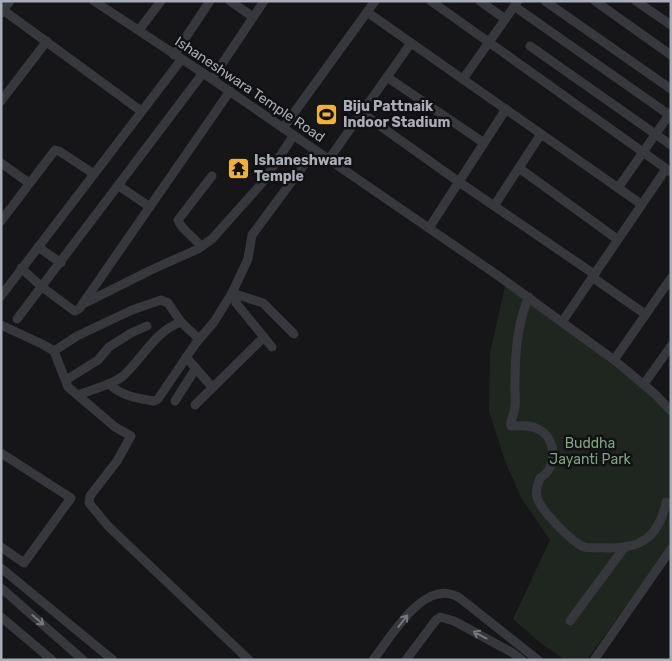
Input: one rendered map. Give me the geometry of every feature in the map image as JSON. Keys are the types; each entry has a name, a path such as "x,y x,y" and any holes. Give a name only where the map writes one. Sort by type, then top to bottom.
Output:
{"street":[{"path":"10,1 2,12 142,110"},
{"name":"Ishaneshwara Temple Road","path":"94,1 104,4 177,57 230,91 529,297 644,384 671,411"},
{"path":"138,30 161,1"},
{"path":"1,296 142,110 177,57 210,1"},
{"path":"230,1 254,17"},
{"path":"212,79 264,1"},
{"path":"283,128 375,1"},
{"path":"431,1 668,170 641,204 562,322"},
{"path":"480,1 505,19"},
{"path":"545,1 671,89"},
{"path":"595,1 671,55"},
{"path":"636,1 671,25"},
{"path":"463,79 516,4 670,114 618,188"},
{"path":"367,12 641,204"},
{"path":"1,101 46,41"},
{"path":"329,160 411,43"},
{"path":"530,46 671,145"},
{"path":"17,319 203,73"},
{"path":"387,77 484,143"},
{"path":"22,268 42,287 76,311 150,208 230,91"},
{"path":"429,228 506,109"},
{"path":"362,113 593,275 645,314"},
{"path":"494,206 541,134"},
{"path":"81,305 201,247 212,239 262,184 294,135"},
{"path":"2,219 55,150 94,174"},
{"path":"109,384 117,391 131,397 156,400 234,294 248,259 252,235 315,150"},
{"path":"1,163 29,183"},
{"path":"519,168 617,239"},
{"path":"201,247 178,220 212,176"},
{"path":"119,186 150,208"},
{"path":"38,247 61,263"},
{"path":"614,360 671,278"},
{"path":"234,294 263,303 294,334"},
{"path":"234,294 236,303 272,347"},
{"path":"529,297 524,308 518,339 515,365 514,412 510,424 511,426 534,426 540,429 552,442 554,449 553,457 545,476 540,478 536,493 537,498 562,530 583,546 624,548 640,544 648,538 664,514 666,502"},
{"path":"54,351 77,336 132,310 161,300 168,303 181,322 200,339"},
{"path":"78,395 112,384 124,376 151,343 170,327 181,322"},
{"path":"1,325 54,351 68,387 115,426 131,436 117,461 90,496 88,503 108,526 249,660"},
{"path":"66,380 98,360 109,347 147,326"},
{"path":"195,405 264,337"},
{"path":"644,384 671,346"},
{"path":"186,357 212,387"},
{"path":"175,401 196,368"},
{"path":"1,547 24,563 71,498 3,457"},
{"path":"570,621 624,548"},
{"path":"594,660 671,549"},
{"path":"1,568 113,660"},
{"path":"1,588 83,660"},
{"path":"374,660 418,603 435,594 446,593 455,594 537,659"},
{"path":"406,660 440,617 454,621 518,658"},
{"path":"1,618 52,660"}],"green space":[{"name":"Buddha Jayanti Park","path":"506,282 658,401 671,417 671,543 587,660 565,660 543,645 513,619 550,540 522,499 505,461 489,411 490,353"}],"place":[{"name":"Biju Pattnaik Indoor Stadium","path":"327,114"},
{"name":"Ishaneshwara Temple","path":"238,168"}]}
